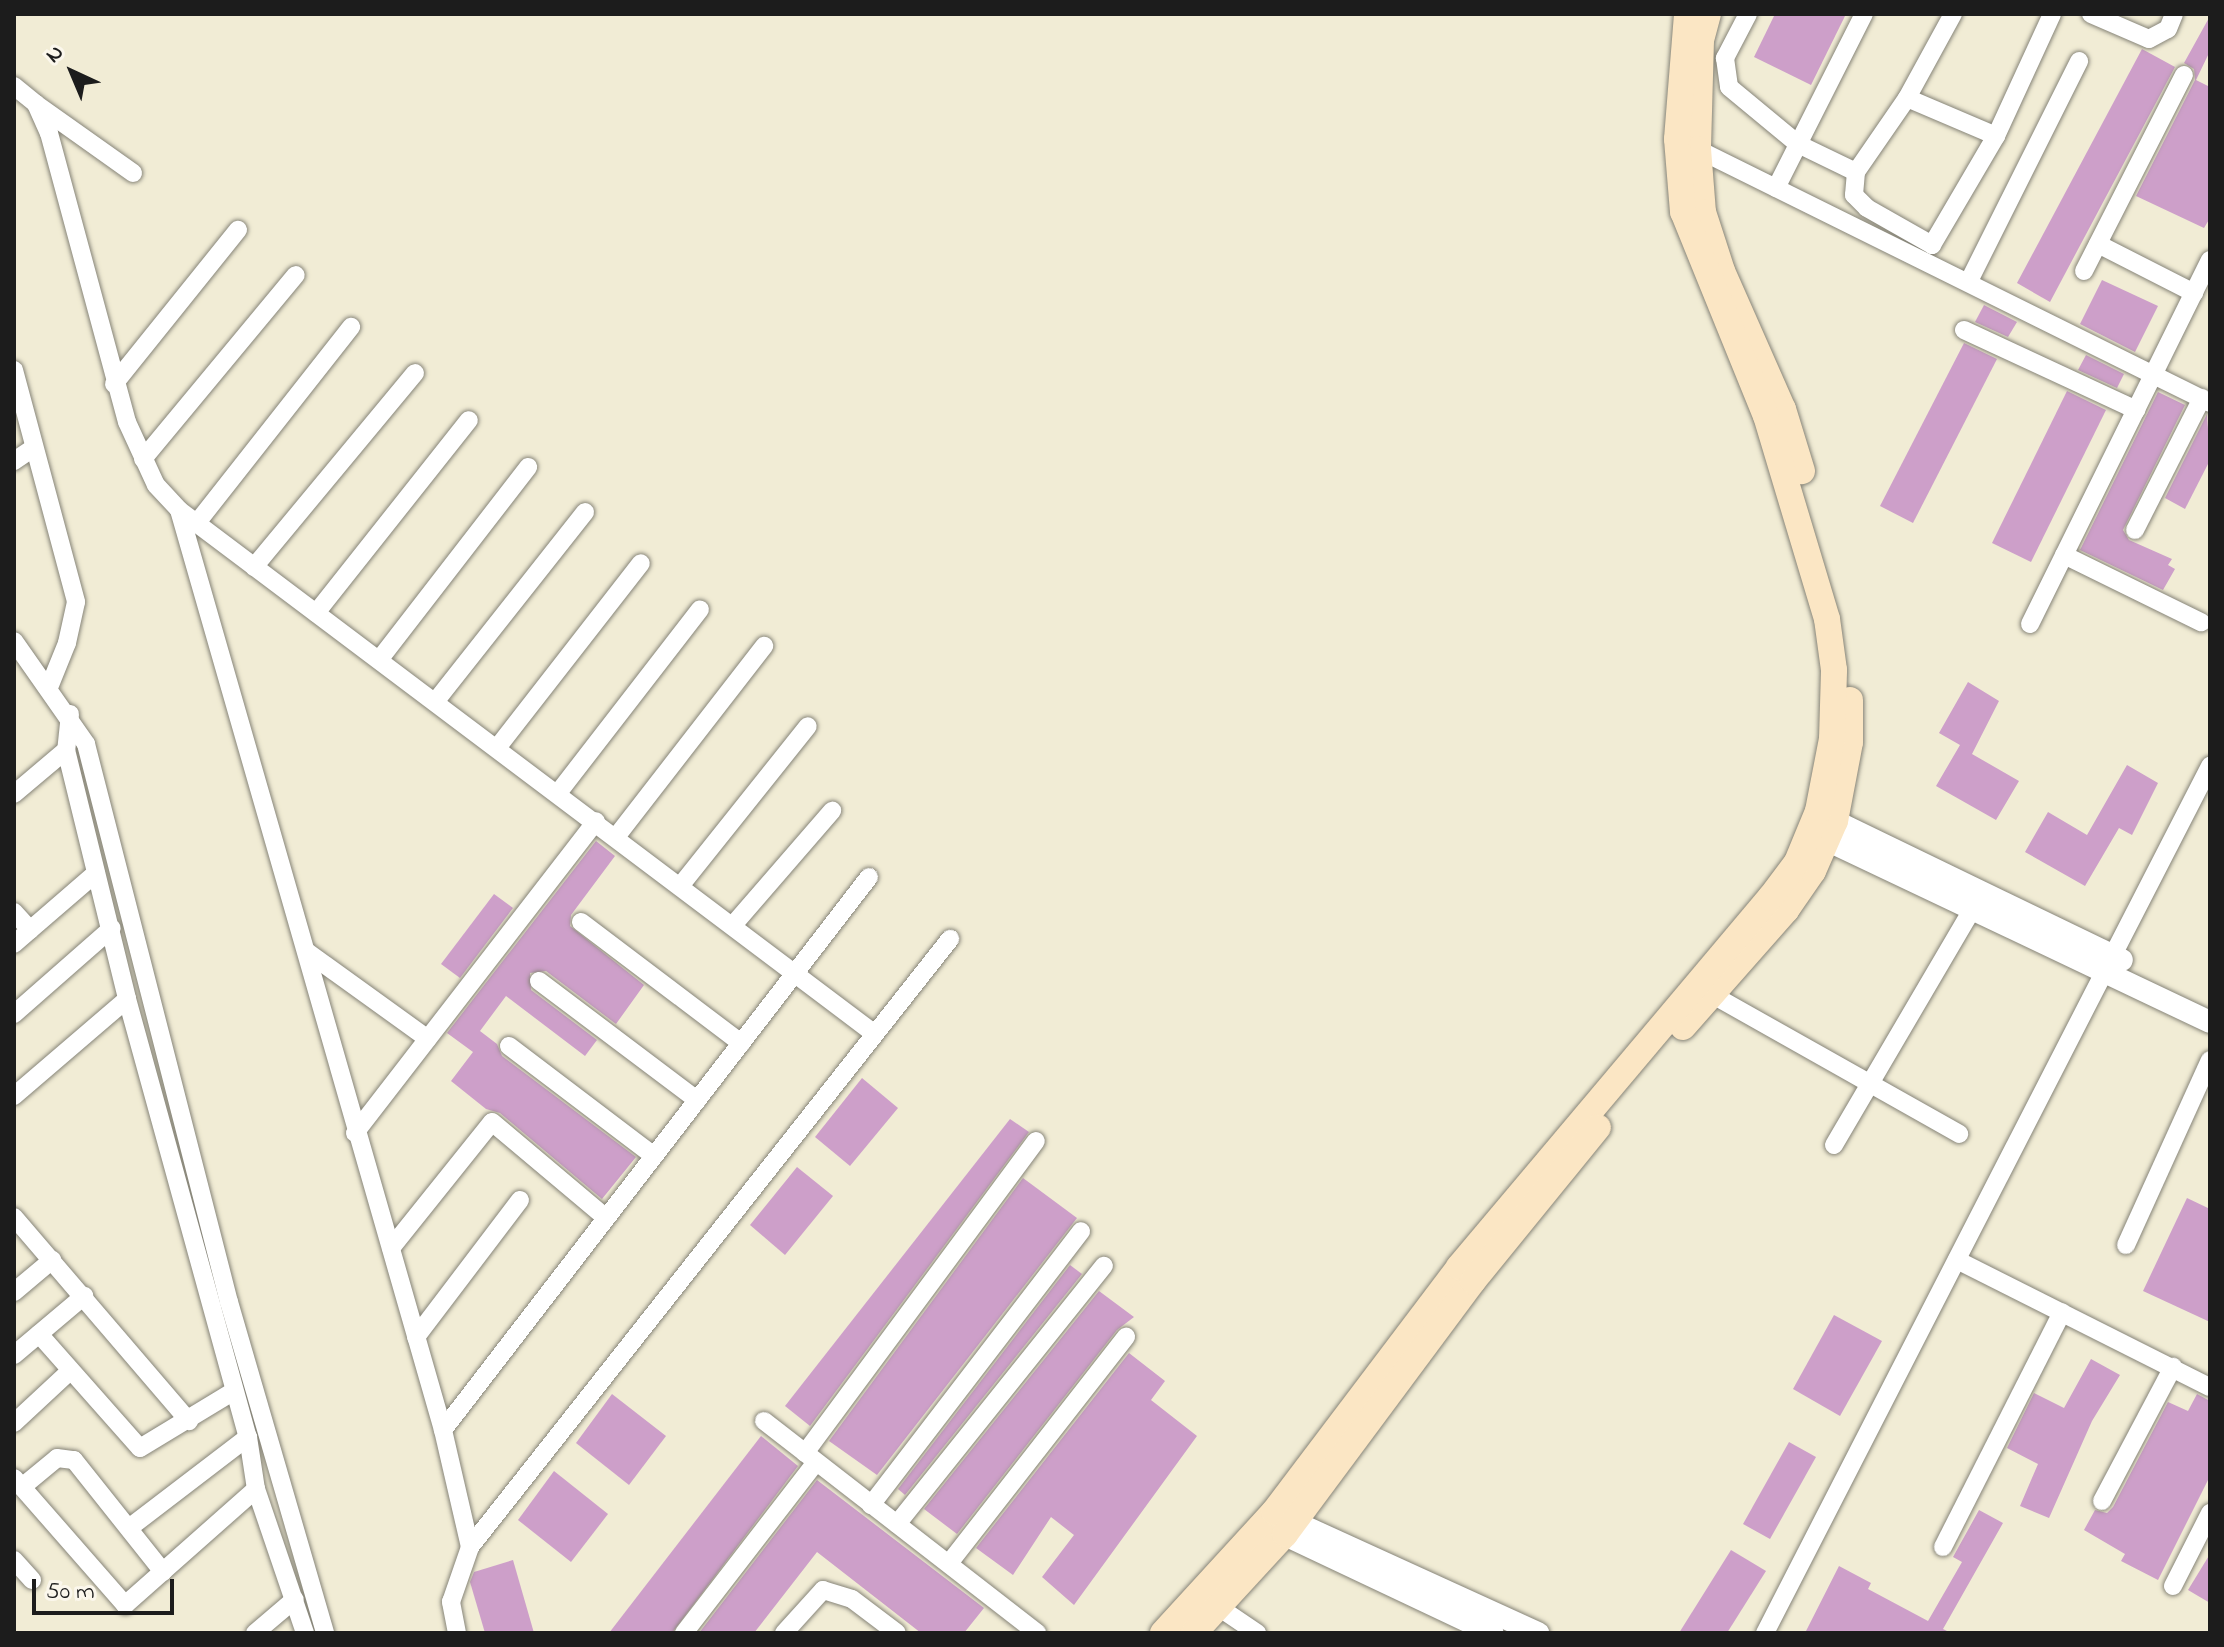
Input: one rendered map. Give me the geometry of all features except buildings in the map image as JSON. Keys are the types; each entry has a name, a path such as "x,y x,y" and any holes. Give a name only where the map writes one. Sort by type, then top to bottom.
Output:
{"main road":[{"path":"1687,14 1688,144"},
{"path":"1163,1633 1278,1523 1473,1281 1711,994 1786,910 1822,827 1832,739 1834,670 1827,619 1766,416 1683,212 1701,40 1708,14"},
{"path":"1194,1633 1220,1608 1459,1267 1770,898 1822,827"}],"street":[{"path":"1748,14 1725,58 1729,87 1798,144 1856,172"},
{"path":"1776,188 1864,14"},
{"path":"1953,14 1907,98 1856,172 1854,195 1867,208 1932,245 1996,136 2052,14"},
{"path":"2091,14 2149,39 2168,29 2174,14"},
{"path":"1969,281 2079,61"},
{"path":"2084,271 2184,75"},
{"path":"14,86 133,173"},
{"path":"1907,98 1996,136"},
{"path":"36,104 49,133 114,384 156,485 196,524 734,924 875,1034"},
{"path":"1688,144 2206,400 2135,530"},
{"path":"114,384 238,230"},
{"path":"2098,244 2194,293"},
{"path":"2030,624 2210,260"},
{"path":"143,459 296,275"},
{"path":"196,524 351,327"},
{"path":"1964,330 2136,410"},
{"path":"14,370 76,602 67,643 50,685"},
{"path":"254,567 415,373"},
{"path":"316,613 469,420"},
{"path":"14,461 33,448"},
{"path":"379,660 528,467"},
{"path":"179,510 355,1133 443,1430 470,1547"},
{"path":"435,702 585,512"},
{"path":"2064,555 2201,622"},
{"path":"497,748 641,563"},
{"path":"558,793 700,609"},
{"path":"14,641 50,685 86,744 229,1302 325,1633"},
{"path":"616,837 764,646"},
{"path":"70,714 66,750 127,999 248,1437 256,1489 305,1633"},
{"path":"681,885 808,726"},
{"path":"14,794 66,750"},
{"path":"1765,1633 2107,961 2210,766"},
{"path":"734,924 832,811"},
{"path":"355,1133 596,821"},
{"path":"1822,827 1973,908 2210,1005"},
{"path":"1822,827 2107,961 2210,1022"},
{"path":"14,944 96,873"},
{"path":"443,1430 869,877"},
{"path":"1834,1145 1973,908"},
{"path":"14,912 30,930"},
{"path":"581,922 741,1043"},
{"path":"14,1014 112,928"},
{"path":"457,1633 451,1602 470,1547 950,939"},
{"path":"306,951 428,1039"},
{"path":"539,981 697,1100"},
{"path":"1711,994 1959,1134"},
{"path":"14,1096 127,999"},
{"path":"509,1046 654,1156"},
{"path":"2126,1245 2210,1060"},
{"path":"391,1248 492,1122 606,1218"},
{"path":"684,1633 1036,1141"},
{"path":"416,1337 520,1200"},
{"path":"15,1221 84,1296 189,1421"},
{"path":"871,1505 1081,1231"},
{"path":"14,1292 52,1260"},
{"path":"1957,1260 2210,1387"},
{"path":"897,1524 1104,1266"},
{"path":"14,1355 84,1296"},
{"path":"1943,1547 2062,1312"},
{"path":"39,1334 140,1448 234,1391"},
{"path":"950,1562 1126,1337"},
{"path":"2102,1501 2173,1367"},
{"path":"14,1423 70,1371"},
{"path":"764,1421 950,1562 1037,1633"},
{"path":"129,1528 248,1437"},
{"path":"163,1572 82,1468 65,1456 18,1483 125,1605 163,1572 256,1489"},
{"path":"2173,1586 2210,1513"},
{"path":"1278,1523 1493,1633"},
{"path":"1278,1523 1538,1633"},
{"path":"14,1560 32,1580"},
{"path":"784,1633 823,1590 852,1599 897,1633"},
{"path":"255,1633 295,1599"},
{"path":"1220,1608 1257,1633"}]}
